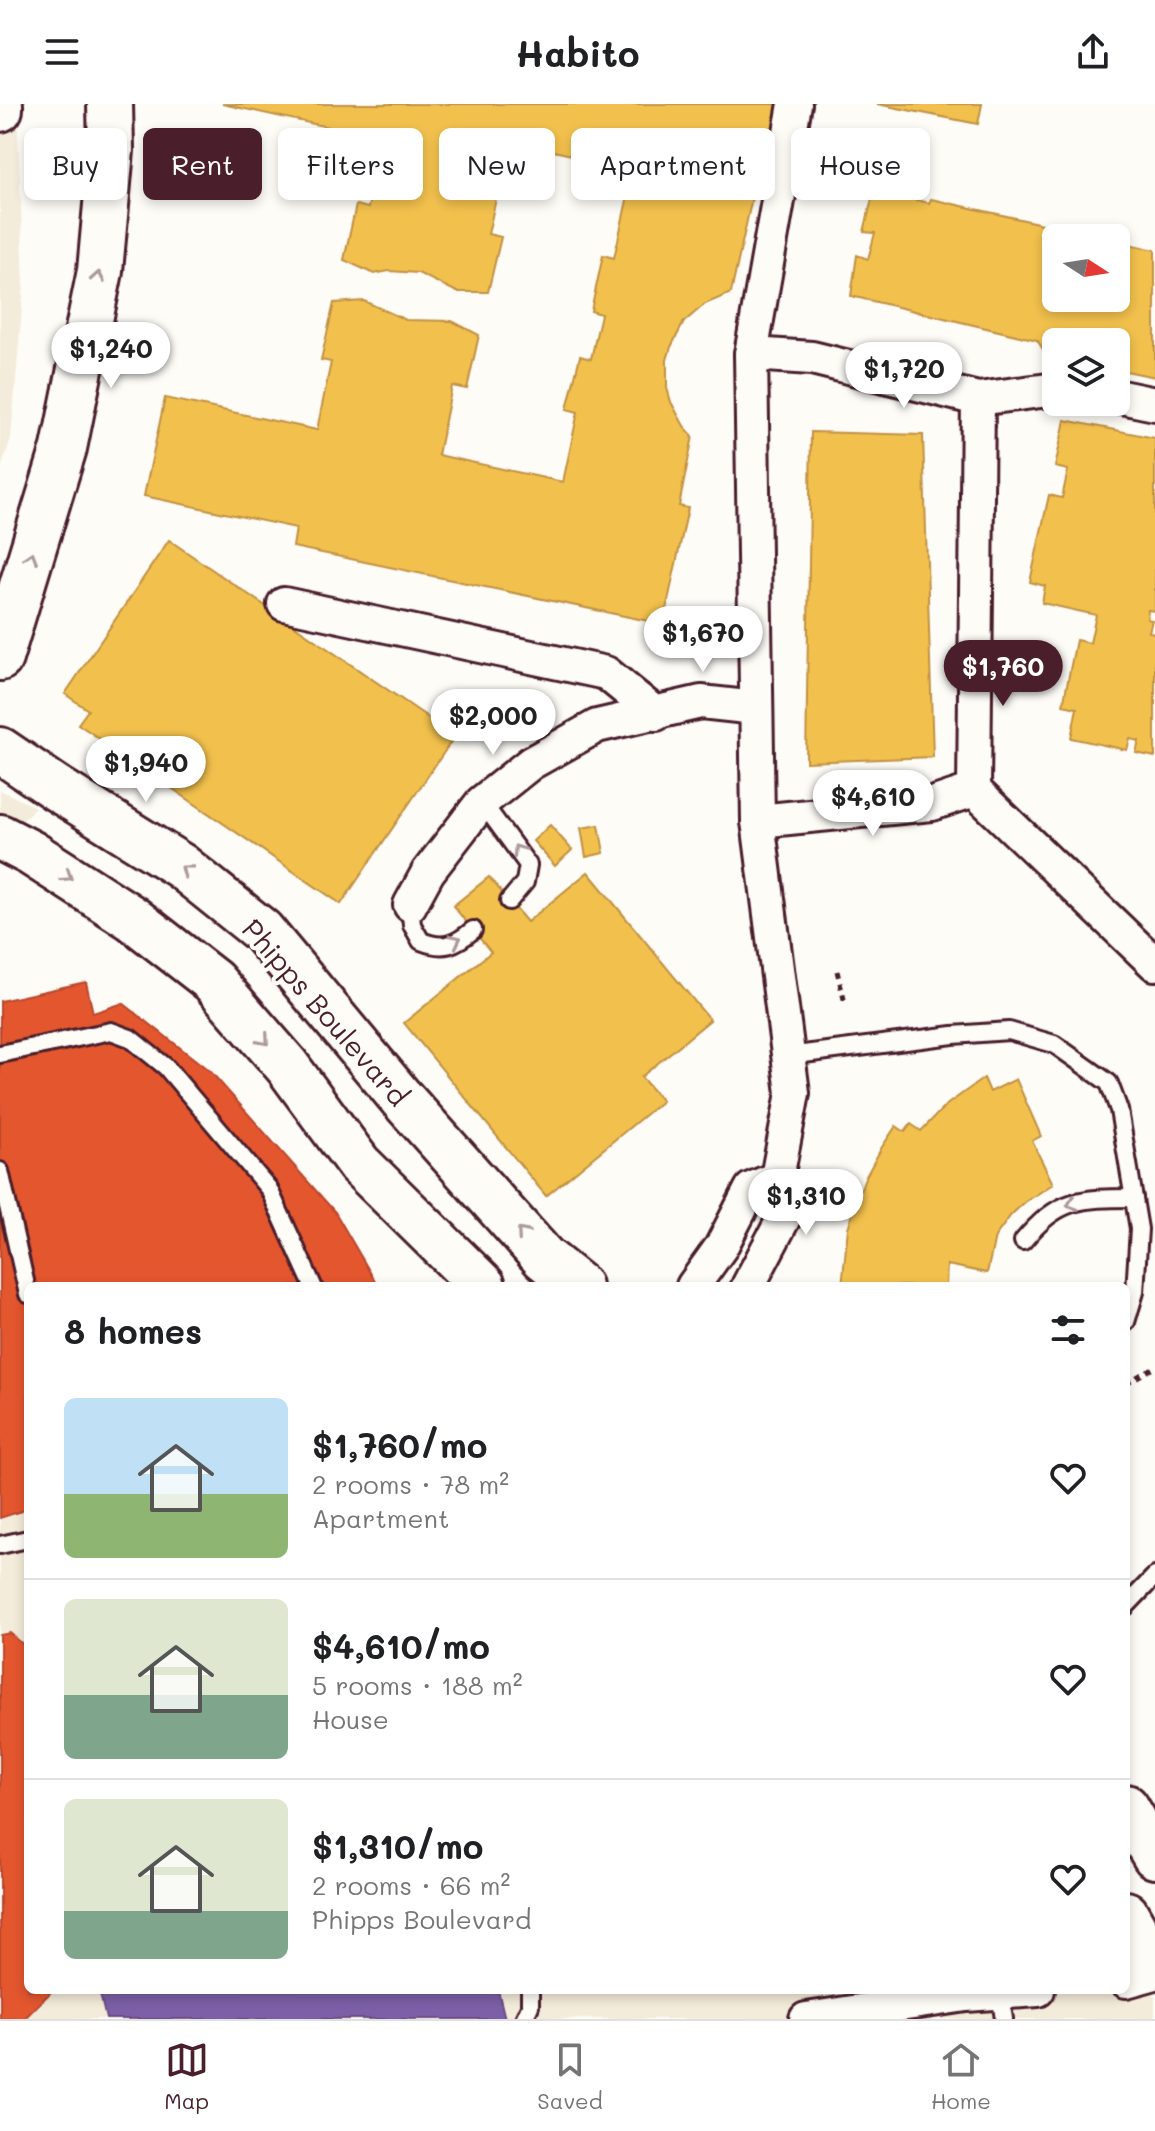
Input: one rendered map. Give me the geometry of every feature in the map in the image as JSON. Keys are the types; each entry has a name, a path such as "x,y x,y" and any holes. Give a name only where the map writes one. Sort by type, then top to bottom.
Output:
{"main road":[{"path":"0,658 64,448 100,271 111,150 110,104"},
{"name":"Phipps Boulevard","path":"0,750 181,866 262,931 401,1098 544,1258 574,1282"},
{"path":"0,837 31,853 132,918 213,981 287,1066 359,1164 479,1282"},
{"path":"1130,1814 1155,1856"},
{"path":"1130,1921 1155,1965"}],"street":[{"path":"750,1282 788,1210 777,1178 793,1093 758,821 751,354 795,104"},
{"path":"751,354 812,358 978,399 1042,391"},
{"path":"978,399 974,790 1155,964"},
{"path":"1130,399 1155,404"},
{"path":"284,604 606,673 656,714"},
{"path":"410,905 428,872 482,802 531,763 597,726 701,702 756,708"},
{"path":"758,821 932,804 974,790"},
{"path":"696,1282 721,1247 751,1189 777,1178"},
{"path":"1130,1980 1155,1973"},
{"path":"806,2019 966,1995 1002,2006 1029,1994"}],"lane":[{"path":"482,802 528,865 525,882 509,901"},
{"path":"410,905 412,925 421,941 438,948 456,944 473,930"},
{"path":"0,1054 111,1031 130,1038 166,1067 269,1189 311,1282"},
{"path":"788,1056 1009,1031 1054,1044 1109,1083 1119,1110 1139,1229 1135,1292 1130,1309"},
{"path":"0,1171 25,1282"},
{"path":"1023,1241 1043,1218 1069,1203 1098,1198 1134,1198"},
{"path":"0,1545 24,1540"},
{"path":"1130,1602 1155,1576"},
{"path":"524,2019 530,2006 530,1994"}],"path":[{"path":"837,971 845,1003"},
{"path":"1130,1381 1155,1367"}],"shaded area":[{"path":"0,104 17,104 24,284 11,438 0,472"},
{"path":"0,790 35,807 0,846"},
{"path":"24,1511 24,1994 1130,1994 1130,1932 1155,1996 1155,2019 0,2019 0,1519"}],"building: Homes":[{"path":"222,104 781,104 775,132 775,128 571,128 571,155 555,151 555,128 439,128 439,200 496,200 488,234 501,237 488,292 457,292 418,273 389,271 374,274 344,260 356,205 368,208 370,200 423,200 423,128 332,128"},
{"path":"877,104 982,104 978,124"},
{"path":"931,199 1042,224 1042,312 1130,312 1130,244 1155,250 1155,377 1130,372 1130,328 1042,328 1042,348 1037,340 851,296 857,255 868,259 875,233 864,232 872,200 929,203"},
{"path":"627,200 752,200 731,293 705,304 684,322 667,360 667,388 671,402 693,436 679,506 688,508 663,624 293,547 296,528 144,496 165,398 317,430 331,362 321,360 334,303 364,301 406,320 452,321 479,335 467,389 452,386 438,455 563,482 578,412 567,409 580,356 591,359 601,314 591,311 603,255 614,258"},
{"path":"1065,420 1155,438 1155,611 1148,610 1147,619 1152,620 1149,632 1155,633 1155,757 1136,753 1139,741 1130,739 1127,750 1071,738 1077,708 1063,705 1076,640 1090,643 1096,615 1042,603 1045,586 1030,582 1049,495 1062,498 1068,470 1055,467"},
{"path":"811,432 923,435 933,757 806,762"},
{"path":"169,540 455,736 341,904 78,724 88,710 65,694"},
{"path":"550,825 572,850 555,866 533,841"},
{"path":"599,825 604,853 586,857 581,828"},
{"path":"588,872 710,1020 641,1077 662,1101 546,1196 404,1023 491,952 453,906 489,877 527,922"},
{"path":"984,1078 990,1092 1016,1079 1041,1136 1032,1141 1053,1184 1011,1215 995,1237 987,1273 947,1265 946,1282 842,1282 848,1228 864,1180 882,1147 896,1126 905,1132 911,1124 921,1131 945,1106"}],"building: Shops":[{"path":"86,982 93,1013 123,1003 211,1072 335,1212 376,1282 24,1282 24,1510 0,1518 0,1001"},
{"path":"10,1633 24,1645 24,1994 49,1994 24,2019 0,2019 0,1635"}],"building: Offices":[{"path":"100,1994 499,1994 505,2019 106,2019"}]}
